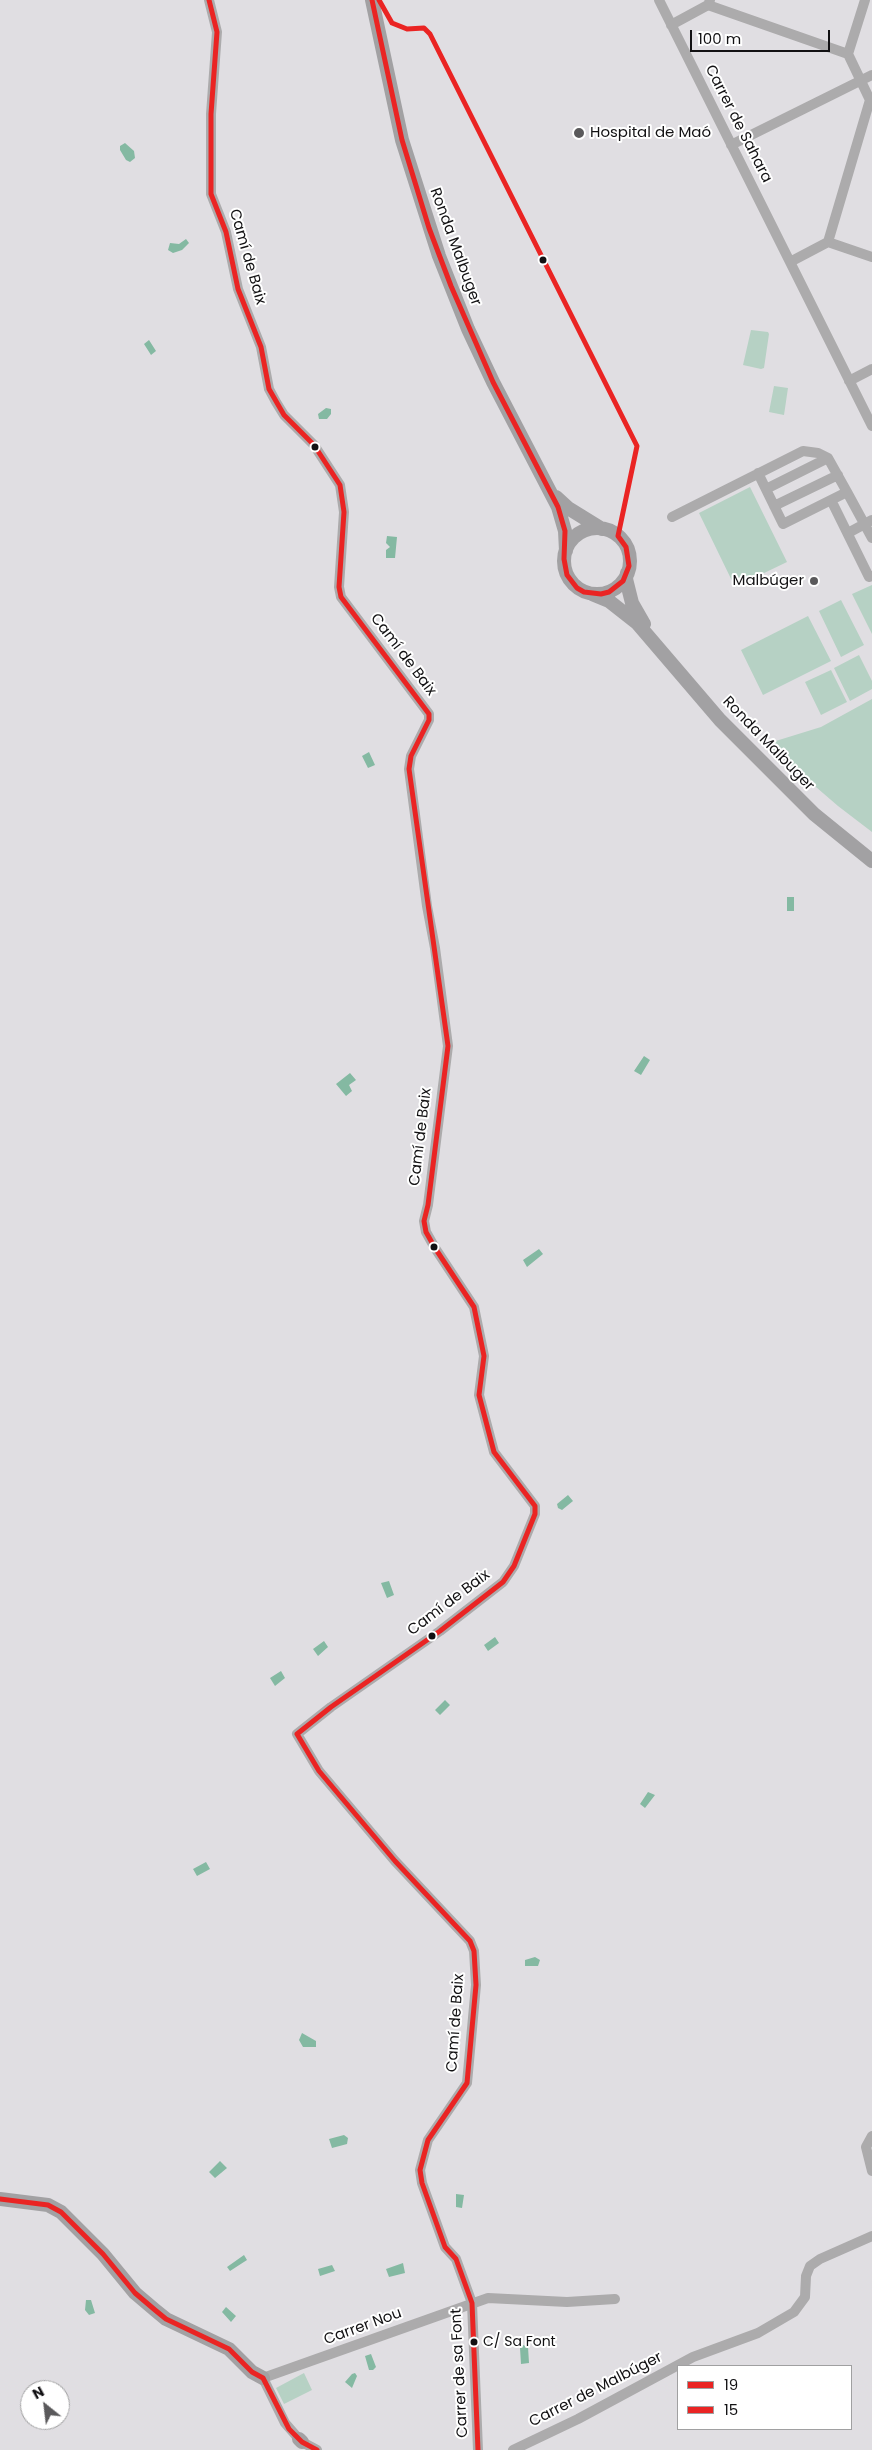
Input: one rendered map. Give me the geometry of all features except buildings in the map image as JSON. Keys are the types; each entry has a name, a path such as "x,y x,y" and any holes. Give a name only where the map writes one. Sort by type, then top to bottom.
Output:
{"street":[{"name":"Camí de Baix","path":"209,0 217,32 211,114 211,194 226,232 238,289 261,346 269,389 284,415 314,445 340,485 344,512 339,587 341,596 428,714 429,720 411,756 409,769 426,906 435,948 448,1046 430,1195 424,1222 426,1232 435,1248 474,1308 484,1356 479,1395 494,1452 535,1506 535,1514 514,1566 503,1582 440,1631 331,1707 298,1734 319,1771 395,1861 434,1900 473,1945 476,1985 467,2084 434,2130"},
{"name":"Ronda Malbuger","path":"372,0 402,140 439,256 468,329 493,382 550,489 564,523 566,551"},
{"name":"Carrer de Sahara","path":"659,0 872,426"},
{"path":"790,262 828,242 871,100 848,54 865,0"},
{"path":"671,25 709,2 848,54"},
{"path":"731,145 872,75"},
{"path":"828,242 872,257"},
{"path":"849,381 872,369"},
{"path":"672,517 803,451 818,453 828,458 847,492 868,522 872,538"},
{"path":"766,489 828,458"},
{"path":"758,474 783,524 847,492"},
{"path":"774,506 838,475"},
{"name":"Ronda Malbuger","path":"550,489 568,508 602,529"},
{"path":"831,500 870,577 872,576"},
{"path":"848,533 868,522"},
{"path":"602,529 618,536 626,547 630,560 628,573 617,587 609,592 592,594 577,588 567,575 564,567 566,551 574,537 581,532 602,529"},
{"name":"Ronda Malbuger","path":"628,573 626,579 632,603 652,638"},
{"name":"Ronda Malbuger","path":"592,594 614,604 652,638 727,727 814,814 872,861"},
{"name":"Carrer de sa Font","path":"434,2130 421,2160 422,2183 445,2247 456,2259 472,2303 478,2450"},
{"path":"872,2136 866,2147 872,2171"},
{"path":"0,2199 48,2205 61,2212 103,2254 135,2293 154,2310 166,2319 229,2349 252,2372 263,2378 285,2423 301,2441 317,2450"},
{"name":"Carrer de Malbúger","path":"513,2450 578,2419 693,2356 758,2333 794,2312 805,2297 806,2276 810,2266 820,2258 872,2236"},
{"name":"Carrer Nou","path":"263,2378 488,2298 567,2302 615,2299"}],"shaded area":[{"path":"125,143 134,151 135,158 130,162 126,160 120,150 120,146"},
{"path":"186,239 189,243 182,250 173,253 168,250 170,243 179,244"},
{"path":"751,330 768,332 769,334 764,368 761,369 743,365"},
{"path":"149,340 156,351 151,355 144,344"},
{"path":"774,386 788,388 784,415 769,412"},
{"path":"326,408 331,409 331,414 327,419 319,419 318,414"},
{"path":"750,487 787,562 735,587 699,513"},
{"path":"387,536 397,537 395,558 386,558 386,550 390,547 386,543"},
{"path":"872,585 872,634 852,594"},
{"path":"841,600 864,645 841,657 819,611"},
{"path":"808,616 831,661 763,695 741,650"},
{"path":"859,655 872,681 872,689 850,701 834,668"},
{"path":"831,670 847,702 821,715 805,682"},
{"path":"872,699 872,832 838,806 766,744 821,727"},
{"path":"369,752 375,765 368,768 362,756"},
{"path":"787,897 794,897 794,911 787,911"},
{"path":"644,1056 650,1060 641,1075 634,1071"},
{"path":"350,1073 356,1080 349,1085 352,1091 346,1096 336,1084"},
{"path":"539,1249 543,1254 527,1267 523,1260"},
{"path":"568,1495 573,1501 562,1510 558,1508 557,1504"},
{"path":"389,1581 394,1595 387,1598 381,1583"},
{"path":"495,1637 499,1643 488,1651 484,1645"},
{"path":"324,1641 328,1647 318,1656 313,1649"},
{"path":"281,1671 285,1678 275,1686 270,1678"},
{"path":"445,1700 450,1705 440,1715 435,1710"},
{"path":"648,1792 655,1795 645,1808 640,1804"},
{"path":"206,1862 210,1869 197,1876 193,1869"},
{"path":"535,1957 540,1960 538,1966 525,1966 525,1960"},
{"path":"302,2033 316,2041 316,2047 303,2047 299,2040"},
{"path":"344,2135 348,2138 347,2144 332,2148 329,2139"},
{"path":"220,2161 227,2168 215,2178 209,2172"},
{"path":"456,2194 464,2195 462,2208 456,2207"},
{"path":"244,2255 247,2260 230,2271 227,2267"},
{"path":"403,2263 405,2273 389,2277 386,2269"},
{"path":"332,2265 335,2271 320,2276 318,2269"},
{"path":"86,2300 91,2300 95,2313 89,2315 85,2310"},
{"path":"226,2307 236,2316 231,2322 222,2312"},
{"path":"523,2345 528,2347 529,2363 521,2364 520,2348"},
{"path":"371,2354 376,2367 373,2370 369,2370 365,2356"},
{"path":"304,2373 312,2390 284,2404 276,2388"},
{"path":"355,2373 357,2376 352,2388 345,2382"}],"transit line":[{"name":"19","path":"209,0 217,32 211,114 211,194 226,232 238,289 261,347 269,389 284,415 314,445 340,485 344,512 339,587 341,597 429,714 429,720 411,756 409,769 448,1046 428,1205 424,1221 426,1232 435,1248 474,1307 484,1356 479,1395 494,1452 535,1506 535,1514 514,1566 503,1582 440,1631 331,1707 297,1734 319,1771 395,1861 470,1941 474,1951 476,1985 467,2083 428,2140 420,2170 422,2183 445,2247 456,2259 472,2303 478,2450"},
{"name":"15","path":"372,0 402,140 429,228 451,286 493,382 558,507 565,531 564,559 567,575 577,588 584,592 601,594 609,592 623,581 629,566 626,547 618,536 637,446 430,34 424,28 407,29 392,23 379,0"},
{"name":"19","path":"0,2199 48,2205 61,2212 103,2254 135,2293 155,2310 166,2319 229,2349 252,2372 263,2378 289,2429 302,2442 317,2450"}],"place":[{"name":"Hospital de Maó","path":"579,133"},
{"name":"Malbúger","path":"814,581"},
{"name":"C/ Sa Font","path":"474,2342"}]}
